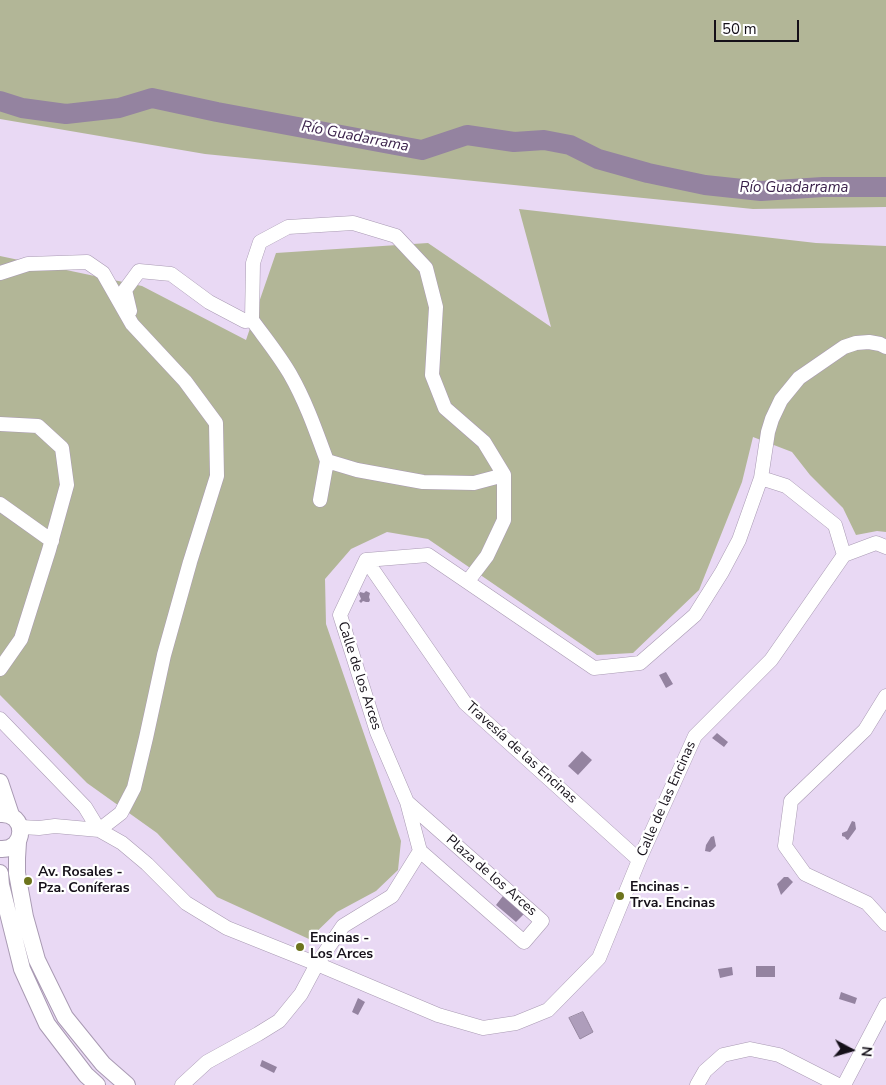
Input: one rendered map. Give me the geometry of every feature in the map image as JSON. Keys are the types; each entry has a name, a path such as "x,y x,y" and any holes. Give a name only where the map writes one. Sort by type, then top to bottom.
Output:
{"street":[{"path":"320,500 326,461 312,420 290,375 252,320 252,263 260,242 288,227 353,223 396,236 426,268 436,307 432,375 445,408 484,442 504,476 504,520 486,556 468,582"},
{"path":"0,273 28,264 87,262 103,273 132,324 185,381 216,423 217,476 164,655 134,788 121,813 99,830 85,807 0,719"},
{"path":"132,324 126,290 139,271 171,274 208,302 244,321 252,320"},
{"path":"366,560 428,555 594,668 640,663 695,615 722,572 739,540 761,478 768,432 772,419 781,400 798,378 844,347 856,343 869,342 886,347"},
{"path":"0,424 38,426 62,448 67,485 52,541 21,639 0,669"},
{"path":"326,461 357,470 423,482 474,483 504,476"},
{"path":"761,478 786,486 835,525 844,554 876,543 886,547"},
{"path":"0,504 52,541"},
{"name":"Calle de las Encinas","path":"12,824 40,828 55,826 99,830 122,843 147,864 186,903 227,928 438,1015 483,1028 516,1023 548,1010 599,958 639,860 695,736 771,660 844,554"},
{"name":"Travesía de las Encinas","path":"366,560 465,703 639,860"},
{"name":"Calle de los Arces","path":"366,560 340,615 377,732 407,802 420,851"},
{"path":"886,696 865,730 791,801 785,846 805,874 867,903 886,924"},
{"path":"0,782 12,824 17,874 25,917 37,960 65,1017 102,1064 127,1085"},
{"name":"Plaza de los Arces","path":"407,802 542,921 524,942 420,851"},
{"path":"0,849 12,847 12,824"},
{"path":"182,1085 207,1062 279,1021 301,994 317,964 343,926 392,896 420,851"},
{"path":"0,873 1,885 22,969 48,1024 86,1075 97,1085"},
{"path":"844,1085 886,1005"},
{"path":"698,1085 705,1071 723,1055 750,1049 780,1054 838,1085"}],"green space":[{"path":"0,0 886,0 886,207 753,209 205,154 0,119"},
{"path":"519,209 816,243 886,246 886,532 877,531 856,535 843,508 810,475 792,452 753,437 742,482 699,590 633,653 597,655 428,539 387,532 351,549 325,579 326,624 401,841 398,870 376,891 337,912 309,939 217,897 157,833 87,783 0,695 0,256 142,286 246,340 276,253 428,243 551,327"}],"shaded area":[{"path":"366,591 370,593 370,600 369,602 363,601 361,603 359,601 361,599 359,594"},
{"path":"666,672 673,684 666,688 659,675"},
{"path":"717,733 728,742 724,747 712,738"},
{"path":"582,751 592,760 578,775 568,766"},
{"path":"852,821 855,822 856,829 848,840 842,836 842,833 847,831"},
{"path":"714,836 716,846 710,852 705,851 706,845 711,837"},
{"path":"784,877 788,877 793,882 781,895 777,884"},
{"path":"503,896 524,914 516,922 496,905"},
{"path":"756,966 775,966 775,977 756,977"},
{"path":"732,967 733,975 720,978 718,969"},
{"path":"841,992 857,998 855,1004 839,999"},
{"path":"358,998 365,1002 358,1015 352,1012"},
{"path":"262,1060 277,1067 274,1073 260,1066"}],"building":[{"path":"583,1012 593,1032 580,1039 569,1018"}],"waterway":[{"name":"Río Guadarrama","path":"0,101 22,108 66,114 119,108 152,98 422,150 467,135 514,142 544,140 570,145 598,159 648,173 705,185 761,191 823,187 886,187"}],"place":[{"name":"Av. Rosales - Pza. Coníferas","path":"28,881"},
{"name":"Encinas - Trva. Encinas","path":"620,896"},
{"name":"Encinas - Los Arces","path":"300,947"}]}
